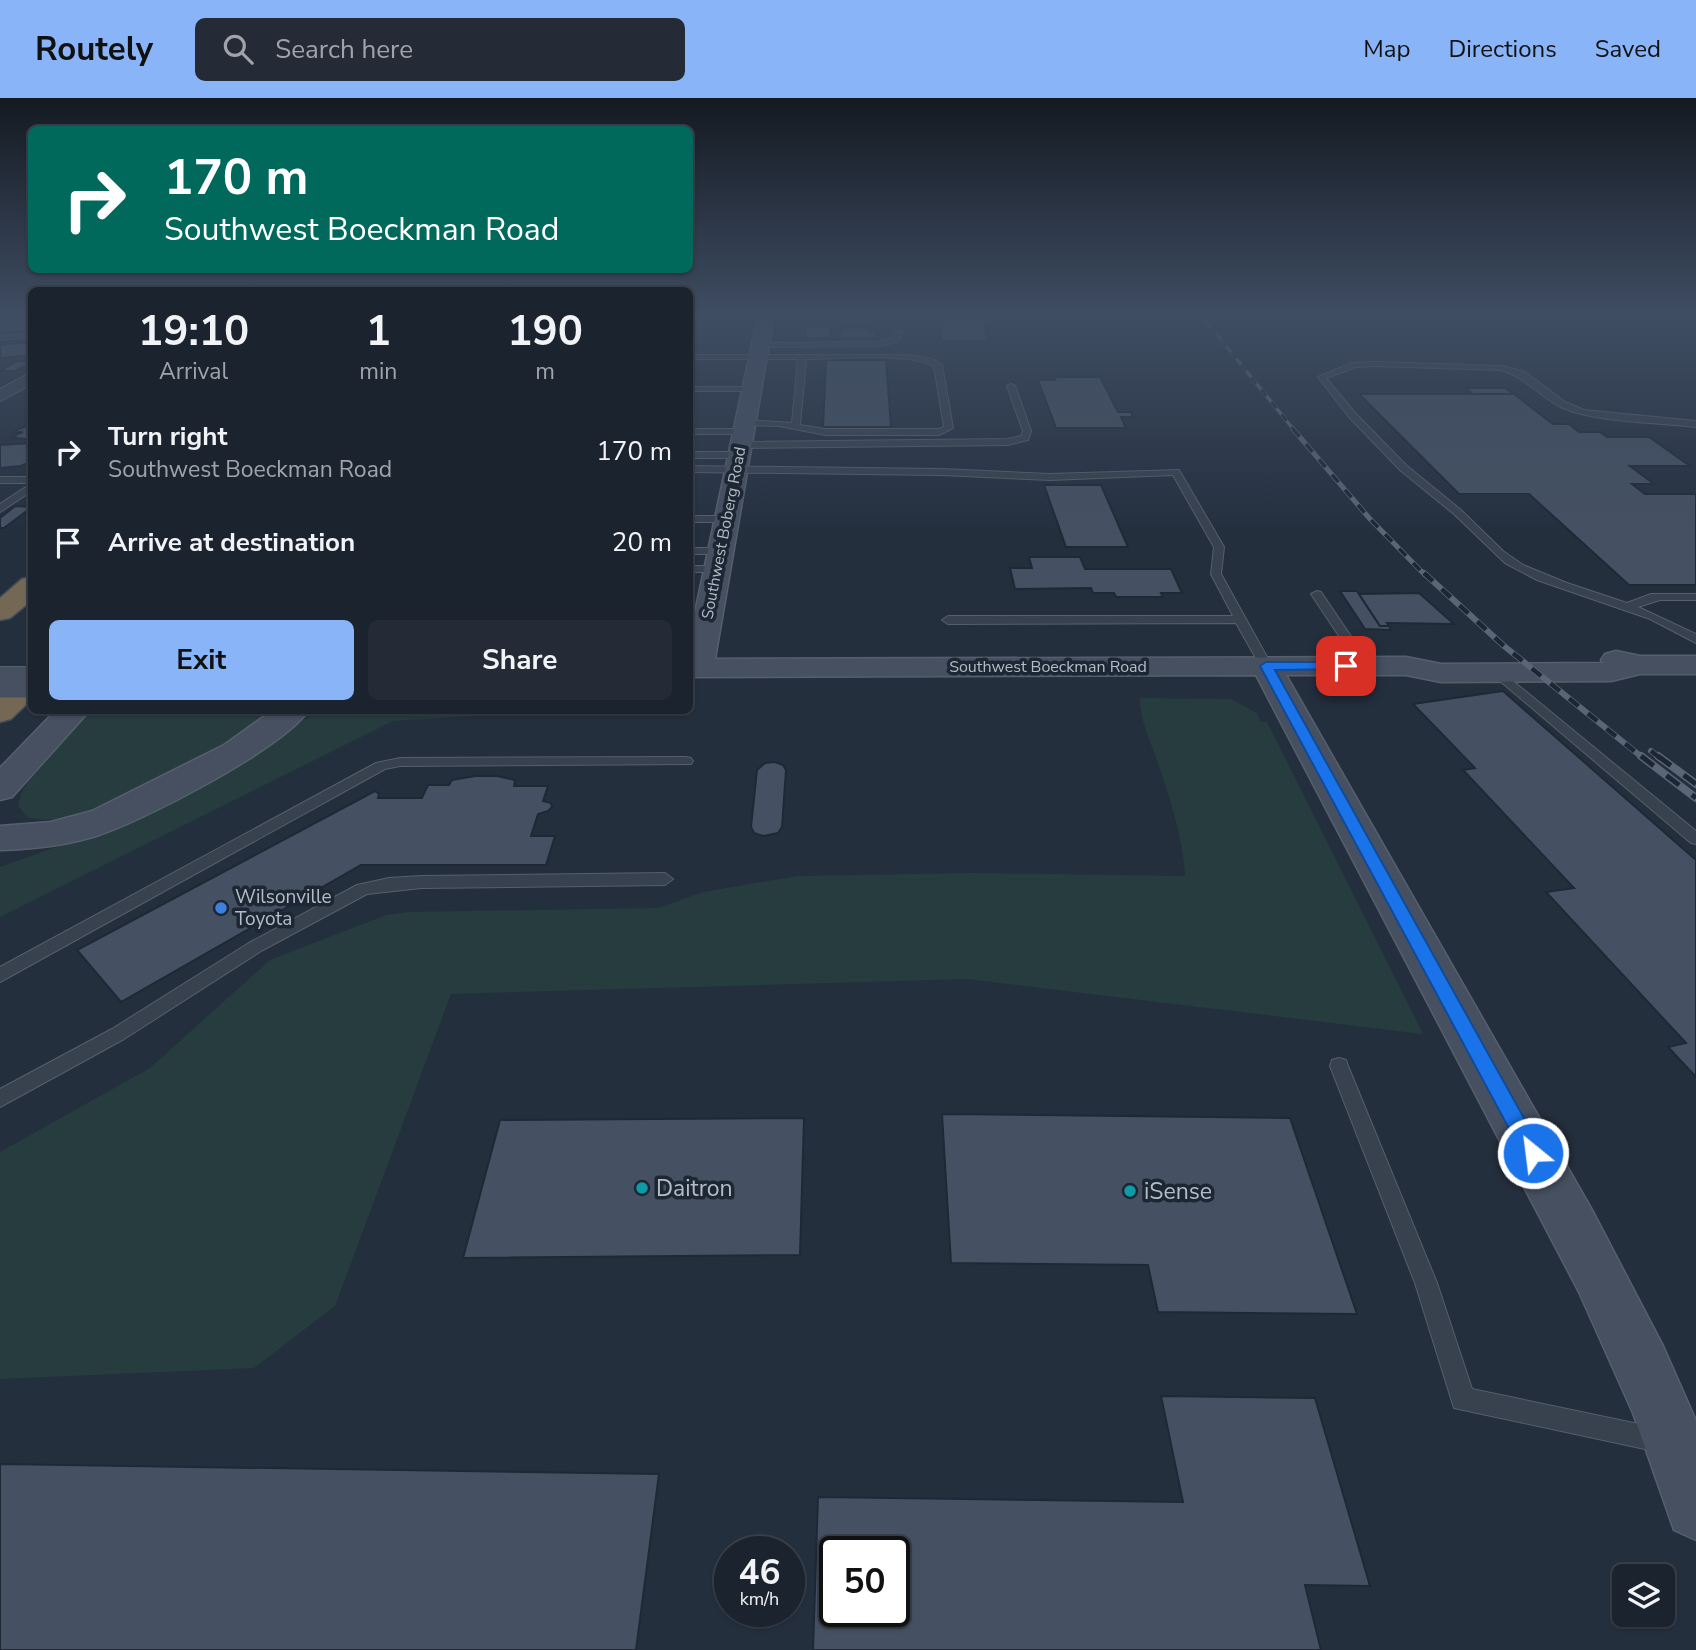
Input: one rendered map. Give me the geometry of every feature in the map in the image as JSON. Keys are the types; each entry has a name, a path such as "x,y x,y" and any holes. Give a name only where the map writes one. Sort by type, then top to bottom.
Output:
{"highway":[{"path":"0,612 28,588"},
{"path":"0,712 28,686"}],"main road":[{"name":"Southwest Boberg Road","path":"694,668 719,560 751,389"},
{"name":"Southwest Boeckman Road","path":"1406,666 1425,658 1598,657 1640,665 1696,665"},
{"name":"Southwest Boeckman Road","path":"694,668 1406,666 1441,673 1611,672 1640,665"},
{"path":"1266,666 1556,1196 1634,1348 1684,1446 1696,1508"},
{"path":"0,682 28,682"},
{"path":"0,789 70,714"},
{"path":"0,838 51,834 81,828 111,817 240,750 288,714"}],"lane":[{"path":"796,425 799,387"},
{"path":"693,468 741,445 796,425 825,432 939,432 949,428 942,387"},
{"path":"693,454 741,445 1008,443 1025,438 1027,431 1012,387"},
{"path":"1327,387 1406,469 1426,488 1448,503 1499,555 1572,591 1670,623 1696,639"},
{"path":"1540,387 1562,404 1583,412 1696,424"},
{"path":"693,389 751,389"},
{"path":"693,433 741,445 941,472 1050,477 1176,472 1219,547 1216,573 1266,666"},
{"path":"0,480 28,480"},
{"path":"0,509 28,489"},
{"path":"693,519 726,519"},
{"path":"693,552 719,560"},
{"path":"693,568 719,560"},
{"path":"1317,594 1366,666"},
{"path":"1628,608 1637,600 1652,597 1696,597"},
{"path":"948,620 1241,619"},
{"path":"1497,672 1696,839"},
{"path":"0,975 381,765 400,762 686,761"},
{"path":"0,1099 118,1034 255,947 363,889 421,882 665,879"},
{"path":"1339,1066 1426,1283 1463,1399 1684,1446"}],"green space":[{"path":"1140,698 1231,699 1257,713 1261,722 1267,722 1423,1034 967,979 451,994 335,1306 254,1368 0,1379 0,1152 150,1068 270,960 386,915 408,912 659,908 703,892 797,876 974,873 1185,876 1175,817 1143,721"},
{"path":"87,714 265,714 258,725 245,735 169,779 139,794 80,816 52,820 27,817 18,806 28,782"},
{"path":"311,714 506,714 393,721 0,917 0,867 129,821 271,746"}],"building":[{"path":"825,387 888,387 891,427 823,427"},
{"path":"1041,387 1105,387 1118,412 1131,412 1133,417 1121,417 1126,428 1056,428"},
{"path":"1465,388 1505,388 1514,394 1473,394"},
{"path":"1359,394 1514,394 1553,424 1569,424 1579,432 1600,432 1607,437 1649,437 1690,466 1630,466 1654,484 1632,484 1645,494 1696,494 1696,585 1629,585 1529,494 1459,494"},
{"path":"28,426 28,439 11,437 23,432 14,432"},
{"path":"28,443 28,463 0,468 0,445"},
{"path":"1044,485 1101,485 1128,547 1066,547"},
{"path":"15,506 28,507 28,510 4,528 0,528 0,518"},
{"path":"1029,557 1080,557 1085,569 1171,569 1182,593 1161,593 1163,597 1116,597 1114,593 1093,593 1091,588 1015,589 1010,568 1032,568"},
{"path":"1340,591 1357,591 1380,626 1389,626 1391,630 1365,629"},
{"path":"1419,593 1454,624 1387,623 1389,626 1380,626 1359,594"},
{"path":"1503,691 1696,860 1696,1077 1668,1047 1686,1043 1546,892 1574,888 1463,770 1475,768 1413,704"},
{"path":"765,763 783,765 786,770 782,827 778,833 763,836 754,833 751,827 757,770"},
{"name":"Wilsonville Toyota","path":"497,776 515,780 514,786 548,786 543,801 551,803 552,807 538,814 531,836 555,836 546,865 361,865 121,1002 77,950 375,791 379,794 378,798 422,798 428,785 449,785 452,780"},
{"name":"iSense","path":"942,1114 1290,1118 1357,1314 1158,1312 1148,1265 951,1263"},
{"name":"Daitron","path":"804,1118 800,1255 463,1258 500,1120"},
{"path":"1161,1396 1315,1398 1370,1586 1305,1585 1321,1650 813,1650 818,1497 1183,1502"},
{"path":"0,1464 659,1474 636,1650 0,1650"}],"railway":[{"path":"1260,387 1294,430"},
{"path":"1293,429 1370,519 1425,575"},
{"path":"1424,573 1504,646 1643,758"},
{"path":"1651,751 1660,758"},
{"path":"1641,756 1696,798"},
{"path":"1658,756 1696,784"}],"place":[{"name":"Wilsonville Toyota","path":"221,908"},
{"name":"Daitron","path":"642,1188"},
{"name":"iSense","path":"1130,1191"}],"route":[{"path":"1346,666 1266,666 1533,1153"}]}
